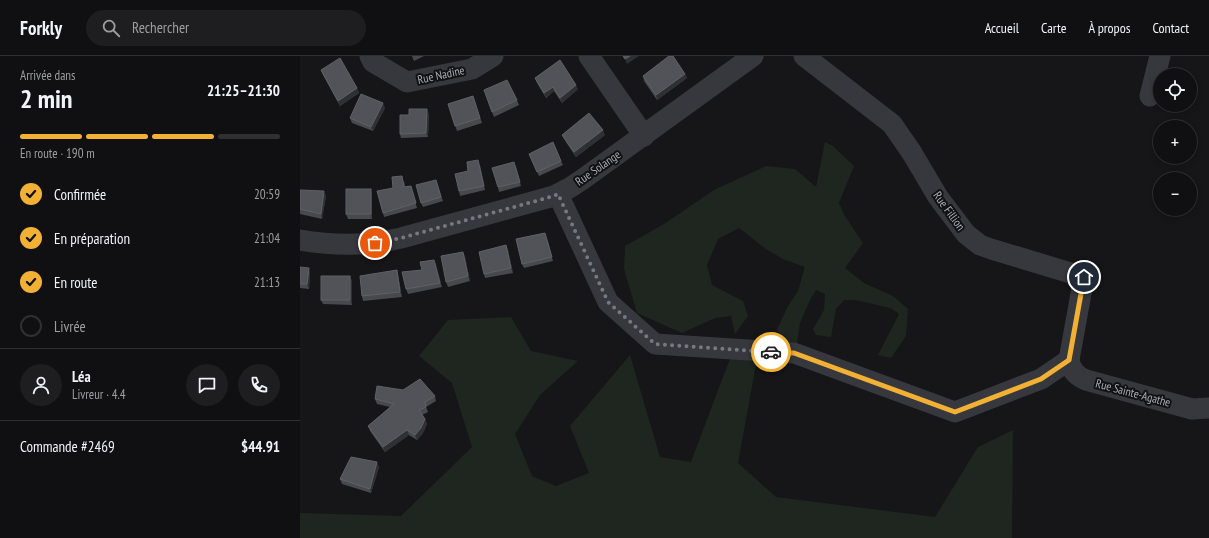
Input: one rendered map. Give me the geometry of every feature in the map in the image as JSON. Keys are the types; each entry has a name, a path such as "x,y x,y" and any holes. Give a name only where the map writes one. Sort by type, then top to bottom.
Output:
{"street":[{"name":"Rue Nadine","path":"370,56 373,62 407,82 472,69 493,56"},
{"path":"589,56 644,136"},
{"name":"Rue Solange","path":"300,240 310,242 375,243 401,238 554,196 583,179 753,56"},
{"name":"Rue Fillion","path":"804,56 892,124 912,153 938,197 966,234 980,245 1084,277 1069,360"},
{"path":"1150,96 1160,56"},
{"path":"558,194 608,302 655,344 794,353 955,412 1041,379 1069,360"},
{"name":"Rue Sainte-Agathe","path":"1069,360 1071,368 1077,376 1086,380 1192,409 1209,408"}],"shaded area":[{"path":"825,142 833,146 854,166 839,203 845,216 863,243 845,268 864,283 893,296 908,309 906,336 891,358 878,355 899,314 890,308 856,300 844,300 836,309 831,337 816,335 813,329 824,310 825,294 816,290 800,323 797,343 784,341 777,329 788,306 798,291 805,267 783,259 766,249 739,228 718,239 707,265 712,285 743,301 748,316 735,334 731,316 715,318 682,333 637,313 624,269 625,246 664,224 714,190 766,166 795,169 816,187"},
{"path":"511,317 531,351 578,361 540,395 515,434 532,476 556,486 589,473 570,426 630,355 660,457 691,462 732,354 757,359 738,463 776,497 935,517 978,447 1013,430 1012,538 300,538 300,513 401,516 472,447 452,383 419,356 448,320"}],"building":[{"path":"623,56 630,56 625,59"},
{"path":"669,56 673,56 685,74 656,95 643,76"},
{"path":"340,58 357,88 338,101 321,70"},
{"path":"560,60 576,85 560,98 553,87 544,93 535,78"},
{"path":"507,80 517,100 492,112 484,90"},
{"path":"361,94 383,103 371,127 350,118"},
{"path":"473,96 480,118 455,126 448,104"},
{"path":"409,109 427,109 426,133 400,134 400,115 409,115"},
{"path":"589,113 603,130 574,152 562,135"},
{"path":"553,142 561,161 537,172 529,154"},
{"path":"478,160 484,186 459,191 455,174 468,171 467,162"},
{"path":"514,162 520,182 498,187 492,168"},
{"path":"402,176 404,187 411,186 416,203 383,213 377,191 393,188 392,177"},
{"path":"436,180 441,197 421,203 416,185"},
{"path":"346,189 371,189 371,214 346,214"},
{"path":"300,190 324,191 321,214 300,209"},
{"path":"545,233 552,257 522,264 516,239"},
{"path":"506,245 511,268 484,274 479,252"},
{"path":"463,252 468,276 446,282 441,256"},
{"path":"434,260 440,283 406,289 402,272 422,270 420,262"},
{"path":"300,267 309,268 307,284 300,284"},
{"path":"397,270 400,292 362,296 360,276"},
{"path":"321,276 350,276 350,300 321,300"},
{"path":"420,379 435,396 425,402 426,407 419,410 425,419 421,428 415,435 407,430 383,447 368,426 394,404 375,399 377,386 403,390"},
{"path":"351,457 377,462 370,489 340,479"}],"way so far":[{"path":"375,243 401,238 558,194 608,302 655,344 771,352"}],"route":[{"path":"771,352 794,353 955,412 1041,379 1069,360 1084,277"}]}
